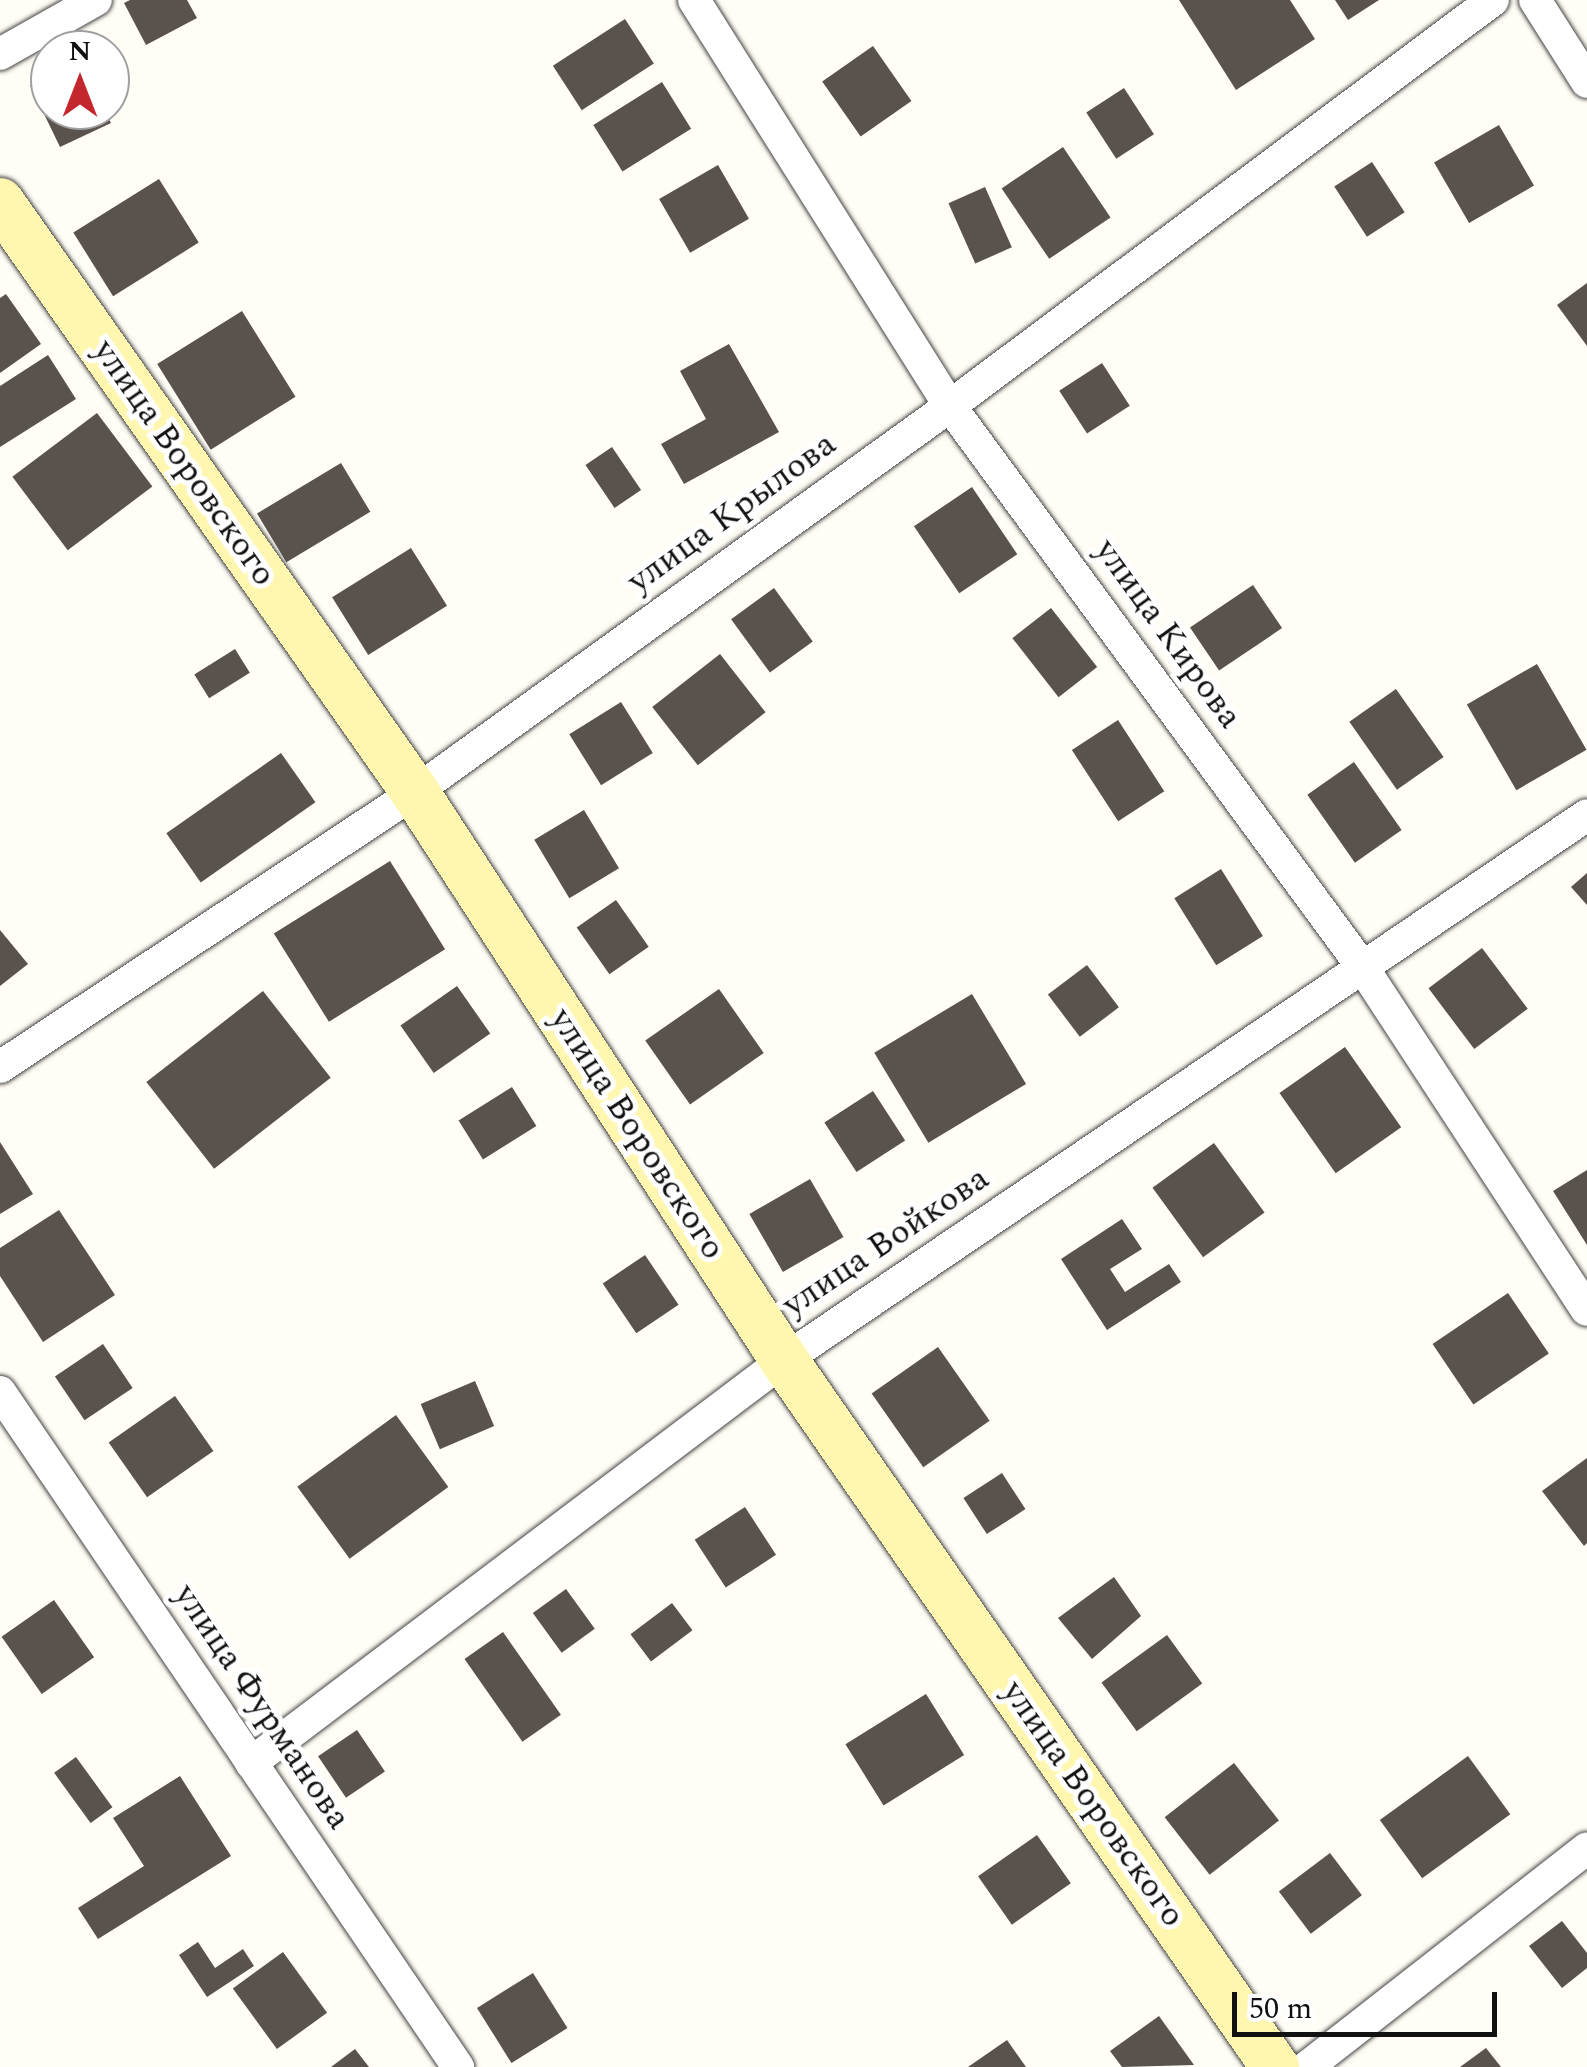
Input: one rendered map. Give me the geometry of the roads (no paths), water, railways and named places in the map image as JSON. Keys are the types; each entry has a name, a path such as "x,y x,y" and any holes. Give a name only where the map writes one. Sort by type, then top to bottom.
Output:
{"main road":[{"name":"улица Воровского","path":"0,202 415,792 784,1360 1275,2067"}],"street":[{"path":"0,54 96,0"},
{"name":"улица Кирова","path":"694,0 950,406 1361,965 1587,1310"},
{"name":"улица Крылова","path":"0,1067 415,792 950,406 1493,0"},
{"path":"1535,0 1587,82"},
{"name":"улица Войкова","path":"251,1763 784,1360 1361,965 1587,816"},
{"name":"улица Фурманова","path":"0,1392 458,2067"},
{"path":"1307,2067 1587,1848"}]}
